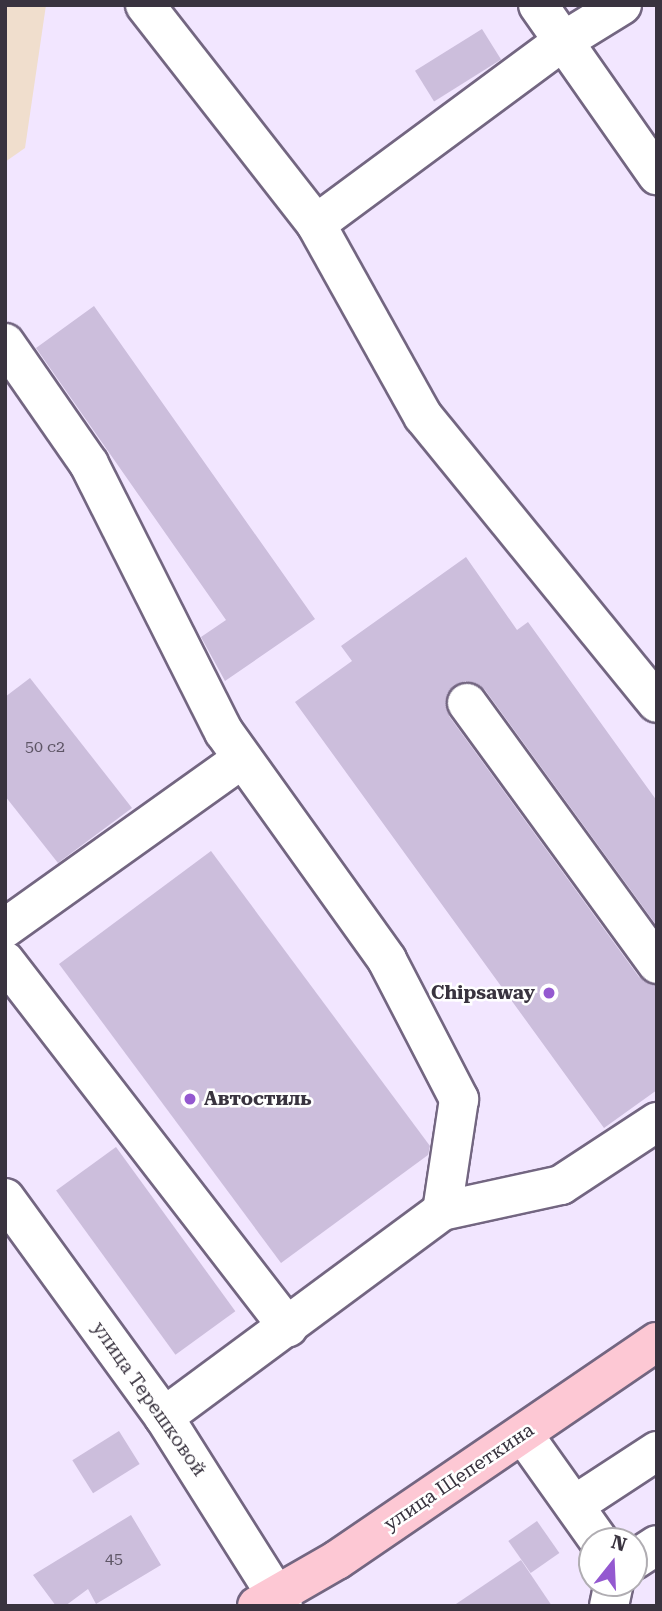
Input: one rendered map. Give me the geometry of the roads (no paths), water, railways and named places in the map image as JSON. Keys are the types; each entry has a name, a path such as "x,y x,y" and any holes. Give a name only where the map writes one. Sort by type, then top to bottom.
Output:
{"main road":[{"name":"улица Щепеткина","path":"272,1602 657,1342"}],"street":[{"path":"145,5 316,224 423,416 657,703"},
{"path":"538,5 657,175"},
{"path":"316,224 562,42 622,5"},
{"path":"5,343 89,464 242,759 387,960 458,1099 442,1211"},
{"path":"467,703 657,964"},
{"path":"5,928 242,759"},
{"path":"5,961 288,1327"},
{"path":"164,1417 442,1211 561,1185 657,1122"},
{"name":"улица Терешковой","path":"5,1198 164,1417 272,1602"},
{"path":"523,1434 590,1527"},
{"path":"576,1504 657,1451"}],"place":[{"name":"Chipsaway","path":"549,993"},
{"name":"Автостиль","path":"190,1099"}]}
